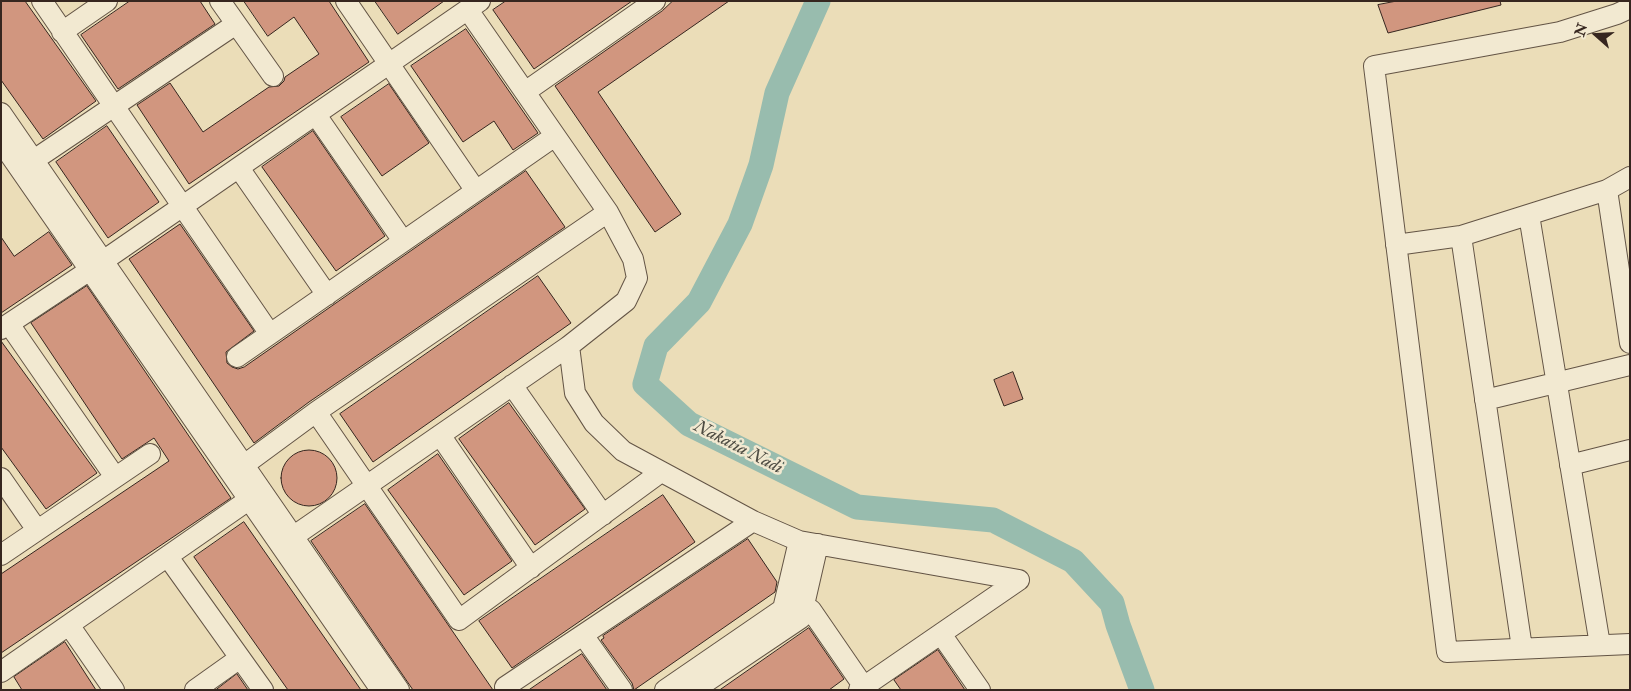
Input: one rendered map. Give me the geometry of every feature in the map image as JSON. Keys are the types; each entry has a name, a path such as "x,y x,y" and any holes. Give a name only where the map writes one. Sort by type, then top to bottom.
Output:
{"street":[{"path":"42,1 270,334"},
{"path":"220,1 273,76"},
{"path":"346,1 476,191"},
{"path":"524,92 655,1"},
{"path":"62,32 104,2"},
{"path":"115,478 5,326 97,266 474,6 524,92 608,212 633,259 637,278 626,301 569,346 287,541"},
{"path":"1630,8 1560,32 1374,66 1447,652 1630,644"},
{"path":"27,165 236,24"},
{"path":"1,114 27,165 287,541 382,690"},
{"path":"316,115 404,242"},
{"path":"237,356 555,136"},
{"path":"1,142 27,165"},
{"path":"239,168 326,294"},
{"path":"1396,245 1461,236 1607,190 1630,177"},
{"path":"1607,190 1630,246"},
{"path":"1607,190 1630,343"},
{"path":"244,466 316,412 608,212"},
{"path":"1529,215 1600,645"},
{"path":"1461,236 1522,648"},
{"path":"97,266 244,466 256,496"},
{"path":"569,346 576,392 594,423 622,451 753,521 808,542 1019,580 863,689 811,610 786,594"},
{"path":"1486,400 1630,365"},
{"path":"512,385 603,515"},
{"path":"316,412 460,620 661,472"},
{"path":"440,435 531,568"},
{"path":"1570,465 1630,450"},
{"path":"1,555 150,454"},
{"path":"1,478 38,530"},
{"path":"1,672 256,496"},
{"path":"505,687 753,521"},
{"path":"287,541 398,690"},
{"path":"665,690 783,609 786,594 808,542"},
{"path":"694,690 801,618 804,605 808,542"},
{"path":"168,557 262,690"},
{"path":"69,625 114,690"},
{"path":"941,634 980,690"},
{"path":"583,635 622,690"},
{"path":"195,690 240,658"}],"building":[{"path":"1,1 25,1 96,101 43,139 1,80"},
{"path":"130,1 200,1 215,24 118,89 81,35"},
{"path":"244,1 329,1 369,62 189,184 137,105 170,83 203,132 269,87 279,86 285,77 319,54 294,17 268,36"},
{"path":"375,1 444,1 398,34"},
{"path":"506,1 632,1 534,69 493,10"},
{"path":"673,1 729,1 598,92 681,214 655,232 555,86 662,11"},
{"path":"1397,1 1500,1 1501,5 1388,33 1378,5"},
{"path":"466,29 538,133 513,150 494,121 463,142 411,66"},
{"path":"389,84 429,143 382,176 341,117"},
{"path":"107,126 159,202 108,238 56,162"},
{"path":"313,131 385,236 336,271 262,167"},
{"path":"526,171 565,227 309,402 254,443 129,259 180,224 254,331 226,352 227,363 238,369 244,367"},
{"path":"49,232 72,265 1,313 1,237 14,256"},
{"path":"538,276 571,323 373,462 340,414"},
{"path":"87,286 231,498 1,653 1,574 169,461 154,438 122,459 31,323"},
{"path":"1,341 97,473 46,509 1,447"},
{"path":"1013,372 1023,399 1004,406 994,380"},
{"path":"509,403 585,509 535,545 459,439"},
{"path":"309,450 320,452 329,458 335,467 337,478 335,489 329,498 320,504 309,506 298,504 289,498 283,489 281,478 283,467 289,458 298,452"},
{"path":"438,454 512,561 464,595 388,490"},
{"path":"663,495 695,542 512,668 479,621"},
{"path":"365,504 493,690 413,690 311,541"},
{"path":"244,522 361,690 288,690 194,557"},
{"path":"748,539 777,582 775,592 634,690 632,683 601,640 604,638 603,636"},
{"path":"809,628 844,679 829,690 720,690"},
{"path":"65,642 96,690 22,690 14,677"},
{"path":"938,650 965,690 901,690 894,680"},
{"path":"582,654 607,690 529,690"},
{"path":"237,674 248,690 216,690"}],"waterway":[{"name":"Nakatia Nadi","path":"818,1 777,93 761,165 740,224 699,302 656,346 645,384 689,424 857,507 993,520 1073,561 1112,603 1142,690"}]}
